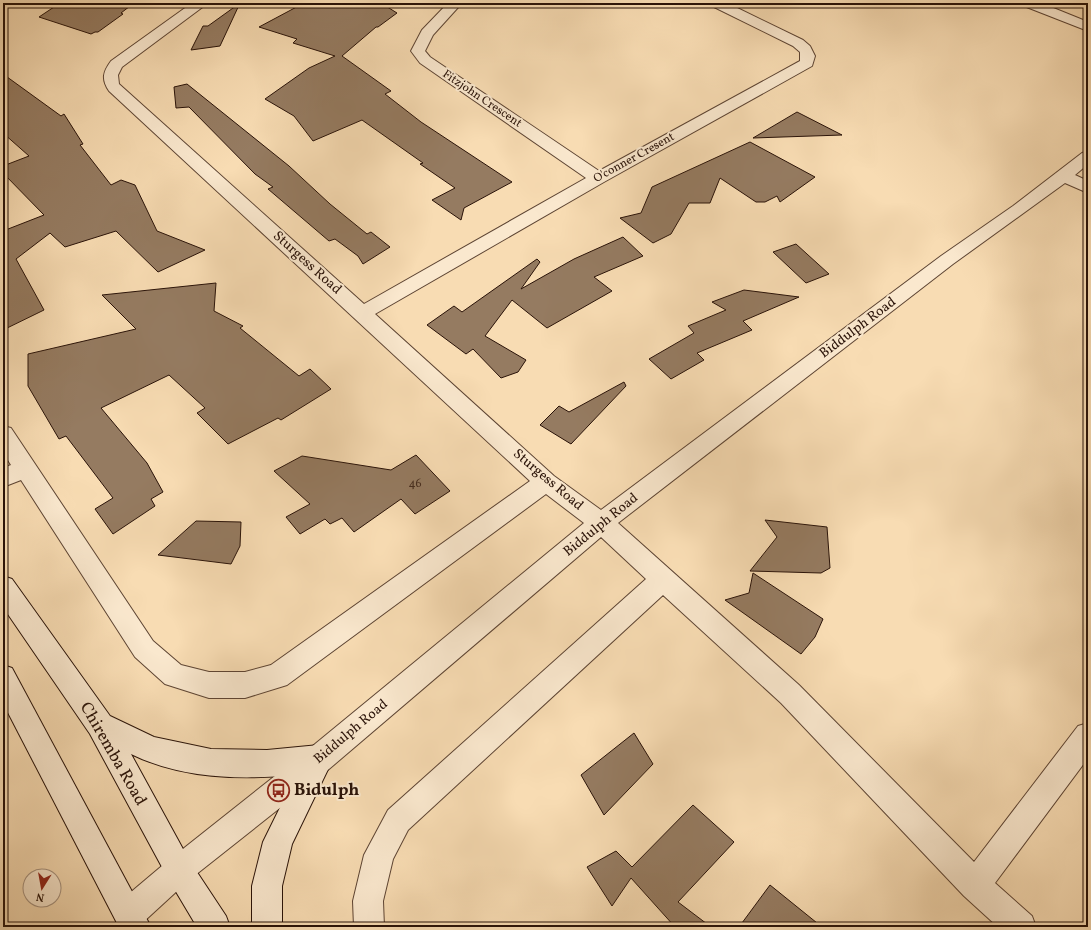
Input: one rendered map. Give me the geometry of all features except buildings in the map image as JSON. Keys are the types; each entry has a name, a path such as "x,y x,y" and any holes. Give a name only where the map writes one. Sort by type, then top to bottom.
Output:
{"street":[{"name":"Sturgess Road","path":"201,3 116,64 110,74 111,84 546,482 601,523 790,694 975,885 1021,927"},
{"name":"Fitzjohn Crescent","path":"455,3 427,33 418,51 425,60 598,178"},
{"name":"O'conner Cresent","path":"362,313 598,178 808,63 809,56 807,50 798,42 718,3"},
{"path":"1029,3 1088,27"},
{"name":"Biddulph Road","path":"132,920 179,870 319,759 601,523 947,260 1002,222 1064,176 1088,156"},
{"path":"1064,176 1088,188"},
{"path":"3,434 144,649 174,675 209,685 245,685 278,676 546,482"},
{"path":"3,478 26,468"},
{"path":"369,927 368,901 379,855 398,820 663,579"},
{"name":"Chiremba Road","path":"3,587 100,725 179,870 214,927"},
{"path":"3,677 132,920"},
{"path":"100,725 152,750 211,763 267,764 319,759"},
{"path":"975,885 1088,736"},
{"path":"267,927 268,886 278,842 319,759"}],"place":[{"name":"Bidulph","path":"279,790"}]}
